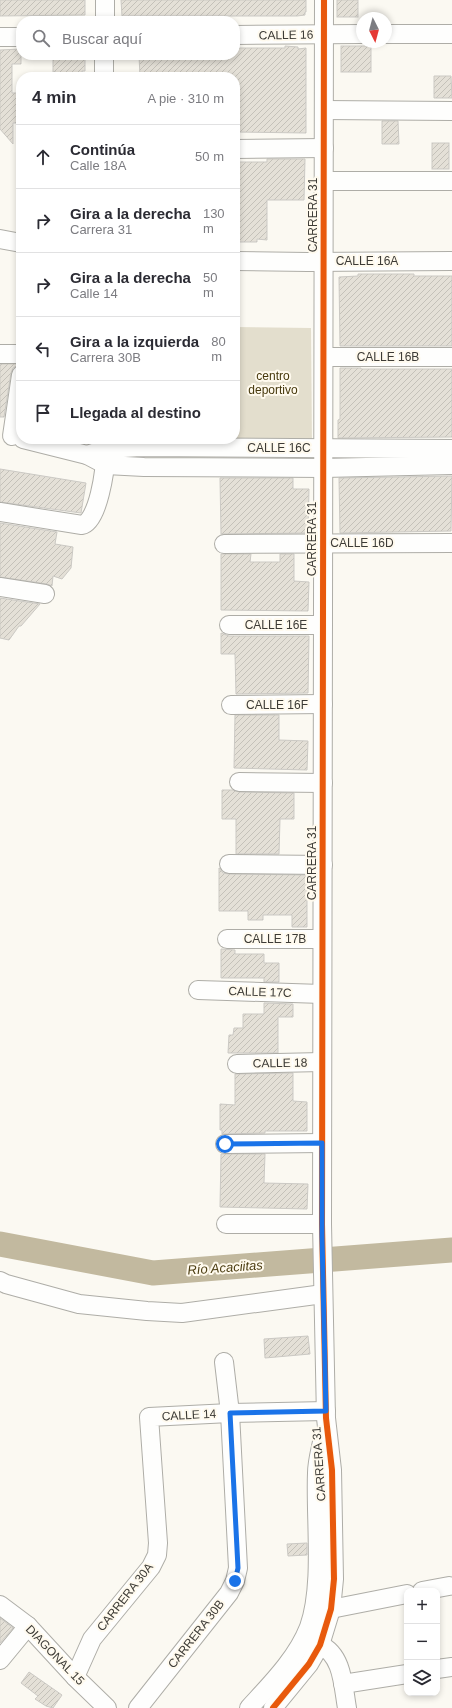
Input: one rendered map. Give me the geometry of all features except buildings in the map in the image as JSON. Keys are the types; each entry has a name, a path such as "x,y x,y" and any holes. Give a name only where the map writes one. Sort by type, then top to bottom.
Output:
{"street":[{"path":"104,16 105,0"},
{"name":"CARRERA 31","path":"273,1708 309,1664 320,1646 331,1609 334,1579 332,1470 326,1414 322,1230 324,468 322,448 324,357 324,0"},
{"name":"CALLE 16","path":"240,35 356,34"},
{"path":"392,34 452,34"},
{"path":"0,37 16,37"},
{"path":"104,60 104,72"},
{"path":"324,110 452,111"},
{"path":"240,149 324,148"},
{"path":"324,181 452,181"},
{"path":"0,239 16,242"},
{"name":"CALLE 16A","path":"240,261 452,261"},
{"path":"0,354 16,354"},
{"name":"CALLE 16B","path":"324,357 452,357"},
{"path":"14,437 16,419"},
{"path":"0,512 82,525 86,524 92,518 96,505 105,451 87,455 42,444"},
{"name":"CALLE 16C","path":"105,451 141,447 452,448"},
{"name":"CALLE 16C","path":"105,451 144,467 324,468 452,465"},
{"name":"CALLE 16D","path":"224,544 452,543"},
{"path":"0,587 45,594"},
{"name":"CALLE 16E","path":"228,624 323,625"},
{"name":"CALLE 16F","path":"231,705 323,704"},
{"path":"239,782 323,783"},
{"path":"229,864 323,865"},
{"name":"CALLE 17B","path":"227,939 322,939"},
{"name":"CALLE 17C","path":"198,990 322,994"},
{"name":"CALLE 18","path":"237,1064 322,1062"},
{"path":"225,1144 322,1143"},
{"path":"226,1224 322,1230"},
{"path":"0,1281 6,1284 79,1304 182,1313 323,1292"},
{"name":"CARRERA 30B","path":"138,1708 229,1593 235,1581 238,1568 230,1413 224,1362"},
{"name":"CALLE 14","path":"149,1417 230,1413 326,1414"},
{"name":"CARRERA 31","path":"249,1708 282,1670 297,1649 309,1627 315,1599 317,1471 326,1414"},
{"name":"CARRERA 30A","path":"75,1677 92,1639 151,1567 157,1555 158,1543 149,1417"},
{"path":"438,1588 449,1586"},
{"path":"331,1609 404,1595"},
{"name":"DIAGONAL 15","path":"0,1606 28,1626 75,1677 107,1708"},
{"path":"0,1660 28,1626"},
{"path":"320,1646 328,1649 338,1665 347,1708"},
{"path":"440,1669 452,1667"},
{"path":"343,1684 404,1674"}],"green space":[{"name":"centro deportivo","path":"240,327 311,328 312,447 240,440"}],"waterway":[{"name":"Río Acaciitas","path":"0,1244 153,1273 452,1250"}],"cycle path":[{"path":"273,1708 309,1664 320,1645 331,1609 334,1579 332,1470 326,1418 322,1224 324,0"}],"route":[{"path":"225,1144 322,1143 322,1236 326,1411 230,1413 238,1568 235,1581"}]}
